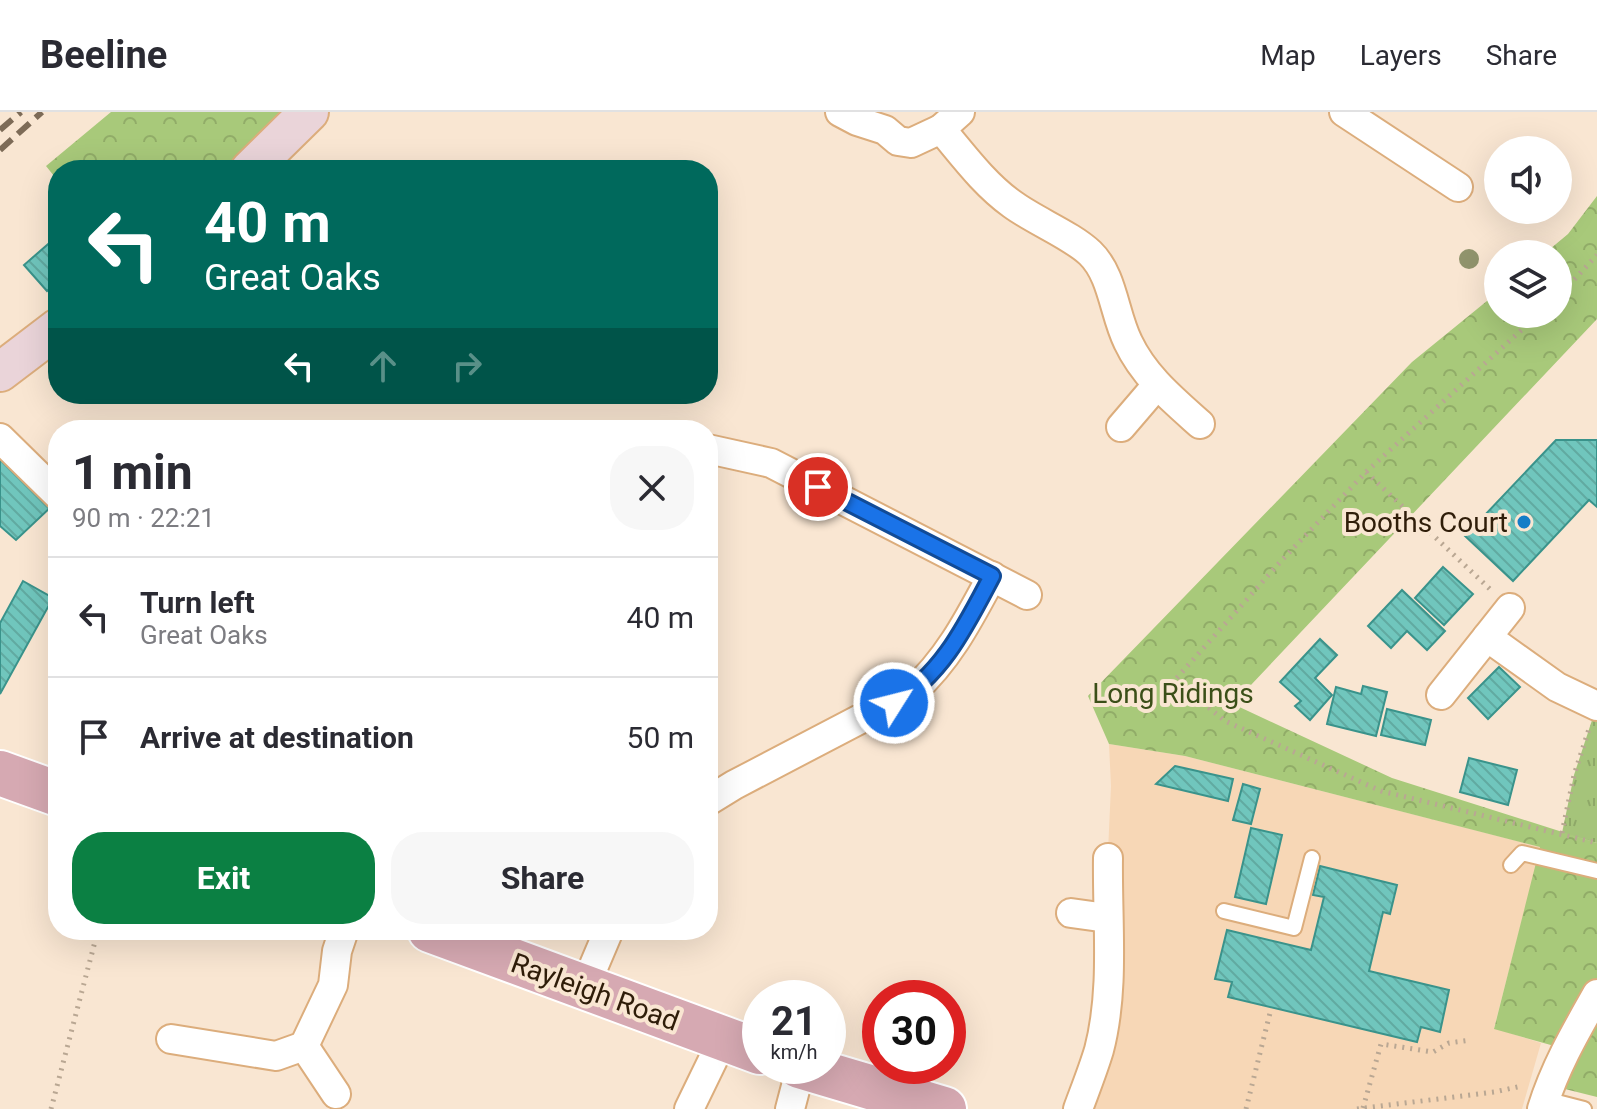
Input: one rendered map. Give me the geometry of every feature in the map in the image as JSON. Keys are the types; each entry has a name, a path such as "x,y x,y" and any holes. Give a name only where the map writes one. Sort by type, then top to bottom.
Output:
{"main road":[{"path":"0,773 48,790"},
{"name":"Rayleigh Road","path":"456,940 741,1046"},
{"path":"846,1080 944,1109"}],"street":[{"path":"260,160 309,112"},
{"path":"840,112 885,130 898,141 911,143 951,120 975,171 1011,204 1090,253 1106,275 1128,342 1142,368 1200,424"},
{"path":"1344,112 1458,187"},
{"path":"0,372 48,336"},
{"path":"1121,427 1157,385"},
{"path":"0,438 48,485"},
{"path":"718,451 771,463 1027,595"},
{"path":"718,795 912,692 931,675 958,638 992,576"},
{"path":"1441,695 1510,608"},
{"path":"1487,637 1557,687 1597,706"},
{"path":"1078,1109 1099,1049 1104,1017 1110,966 1108,858"},
{"path":"1071,913 1107,918"},
{"path":"171,1039 276,1056 304,1046 333,985 341,940"},
{"path":"584,989 605,940"},
{"path":"1545,1098 1565,1049 1597,994"},
{"path":"304,1046 336,1094"},
{"path":"689,1109 741,1046"},
{"path":"790,1109 796,1084"}],"lane":[{"path":"1511,865 1522,853 1597,871"},
{"path":"1224,911 1294,928 1312,858"},
{"path":"1545,1098 1584,1109"}],"path":[{"path":"1572,282 1597,255"},
{"path":"1524,328 1366,472 1175,680 1225,721 1381,791 1597,843"},
{"path":"1366,472 1510,608"},
{"path":"1562,833 1574,775 1597,706"},
{"path":"51,1109 95,940"},
{"path":"1246,1109 1270,1013"},
{"path":"1471,1040 1449,1043 1433,1052 1381,1044 1361,1109 1494,1092 1529,1084 1545,1098"}],"shaded area":[{"path":"1109,744 1185,756 1541,847 1494,1028 1541,1043 1522,1109 1078,1109 1099,1049 1111,786"}],"green space":[{"path":"111,112 309,112 257,160 53,160"},
{"name":"Long Ridings","path":"1597,196 1597,319 1233,704 1392,778 1597,843 1597,1097 1549,1085 1565,1049 1494,1029 1540,847 1185,756 1109,744 1088,696 1412,362 1484,303 1484,328 1572,328 1572,240 1561,240"},
{"path":"1597,705 1597,843 1562,833 1574,775"}],"building":[{"path":"48,244 48,290 47,291 24,265"},
{"name":"Booths Court","path":"1556,440 1597,440 1597,507 1589,500 1513,581 1465,536"},
{"path":"0,446 48,498 48,510 16,540 0,526"},
{"path":"1443,567 1473,594 1444,625 1415,598"},
{"path":"23,581 48,595 48,607 0,694 0,623"},
{"path":"1402,590 1445,631 1427,650 1407,631 1391,648 1368,626"},
{"path":"1320,639 1337,655 1315,678 1332,695 1310,720 1295,706 1301,701 1280,682"},
{"path":"1499,667 1520,687 1488,719 1468,698"},
{"path":"1363,686 1387,692 1376,736 1327,724 1336,687 1361,694"},
{"path":"1387,709 1431,720 1425,745 1381,735"},
{"path":"1469,758 1517,770 1508,805 1460,792"},
{"path":"1175,766 1233,779 1228,801 1156,784"},
{"path":"1243,784 1260,789 1251,824 1233,820"},
{"path":"1251,828 1282,835 1266,904 1235,897"},
{"path":"1320,866 1397,885 1390,914 1383,912 1369,971 1449,990 1440,1032 1421,1027 1417,1042 1228,997 1232,982 1215,979 1227,930 1311,950 1324,897 1313,895"}],"railway":[{"path":"0,130 21,112"},
{"path":"0,150 42,112"}],"place":[{"name":"Booths Court","path":"1524,522"}],"route":[{"path":"818,487 992,576 958,638 931,675 894,703"}]}
